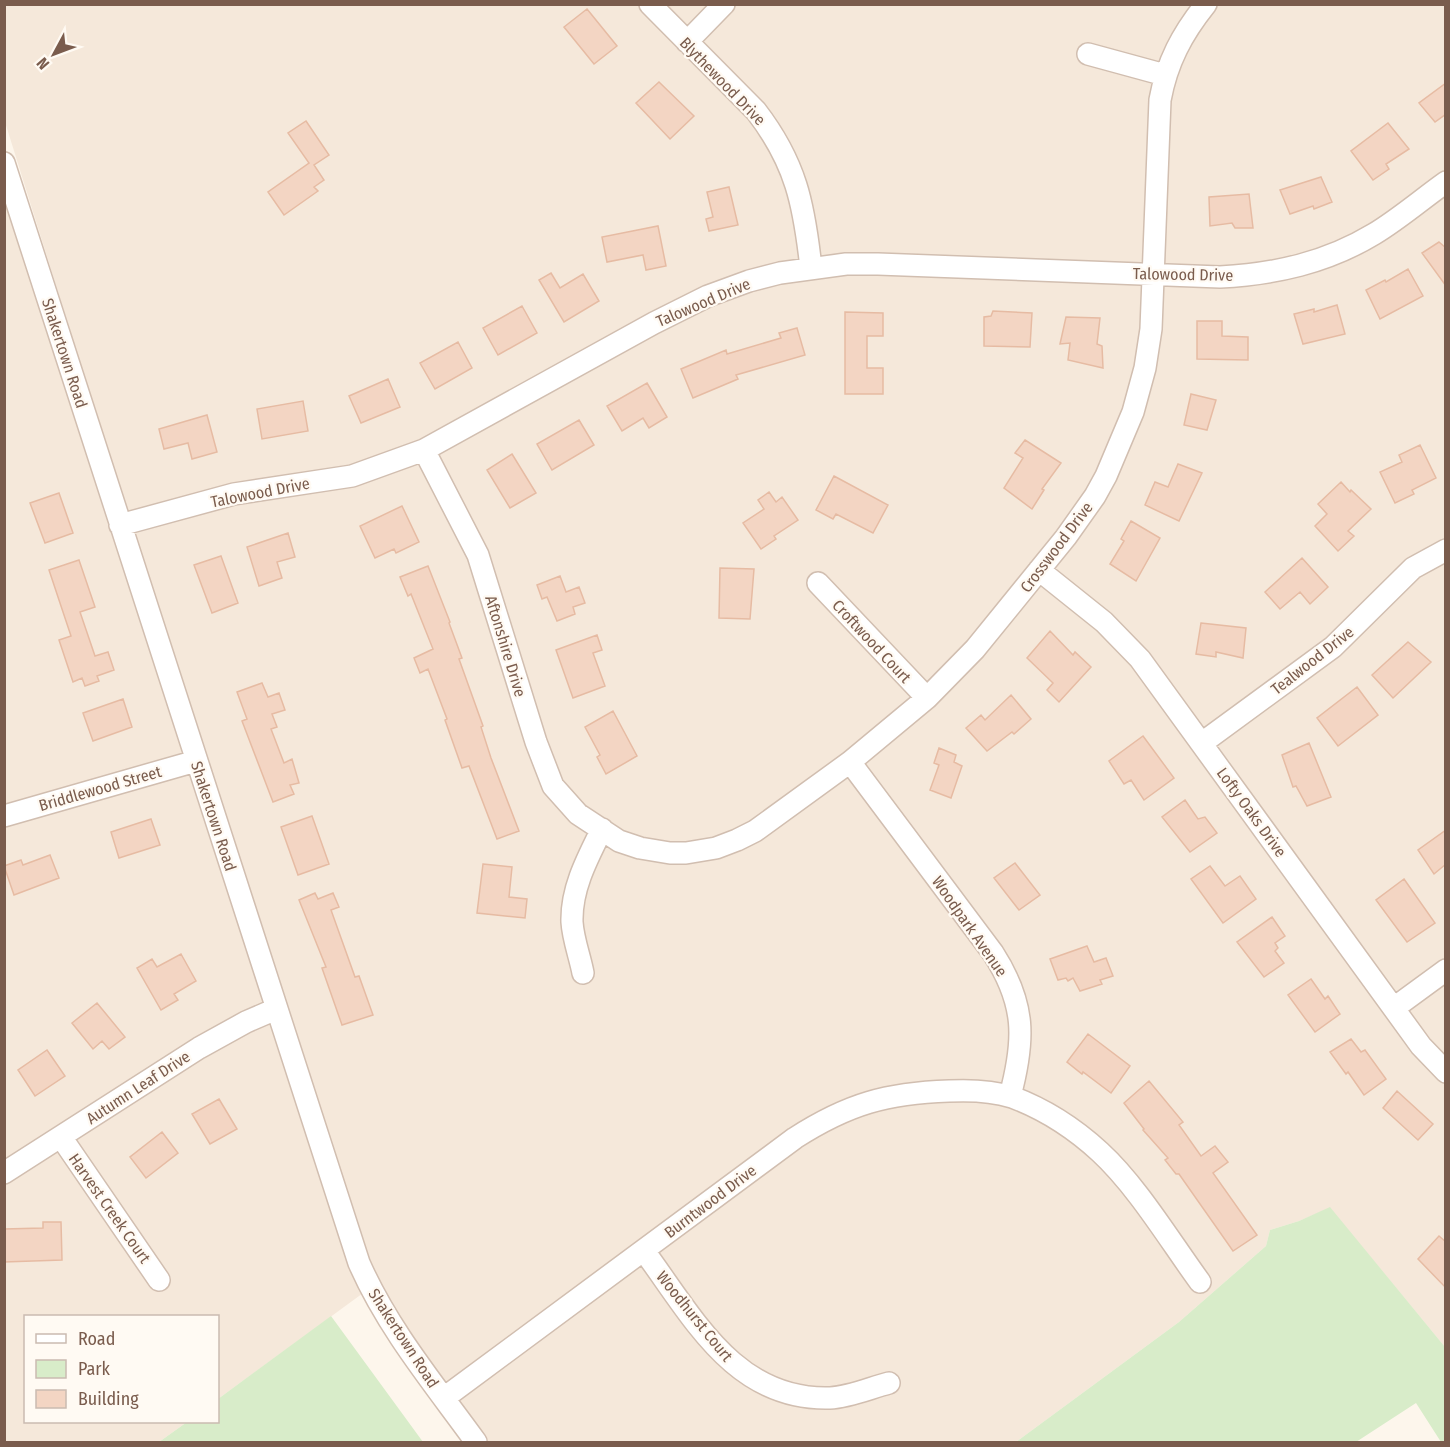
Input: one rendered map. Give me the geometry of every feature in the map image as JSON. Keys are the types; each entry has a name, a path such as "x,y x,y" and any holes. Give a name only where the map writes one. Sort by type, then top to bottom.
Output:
{"street":[{"name":"Blythewood Drive","path":"650,4 756,111 769,128 788,161 801,200 811,268"},
{"path":"687,42 724,4"},
{"name":"Crosswood Drive","path":"602,830 620,841 655,851 686,853 716,848 755,831 850,762 927,698 975,649 1095,496 1133,412 1151,329 1160,99 1165,75 1184,33 1206,4"},
{"path":"1088,54 1165,75"},
{"name":"Shakertown Road","path":"4,164 358,1263 386,1317 476,1443"},
{"name":"Talowood Drive","path":"120,525 234,494 352,476 424,450 654,323 708,296 749,281 811,268 878,264 1220,277 1281,271 1349,248 1376,233 1446,182"},
{"name":"Aftonshire Drive","path":"424,450 478,555 536,742 553,786 578,814 602,830"},
{"name":"Tealwood Drive","path":"1202,743 1333,647 1413,568 1446,550"},
{"name":"Lofty Oaks Drive","path":"1039,570 1070,593 1125,642 1154,677 1421,1046 1446,1072"},
{"name":"Croftwood Court","path":"818,583 927,698"},
{"name":"Briddlewood Street","path":"4,816 196,761"},
{"name":"Woodpark Avenue","path":"850,762 993,953 1007,977 1017,1006 1021,1036 1019,1063 1010,1096"},
{"path":"583,973 572,924 574,900 583,867 602,830"},
{"path":"1394,1008 1446,970"},
{"name":"Autumn Leaf Drive","path":"4,1173 199,1048 246,1022 276,1009"},
{"name":"Burntwood Drive","path":"444,1398 795,1137 823,1120 846,1109 894,1095 968,1090 1010,1096"},
{"path":"1010,1096 1042,1110 1070,1128 1100,1152 1125,1180 1200,1282"},
{"name":"Harvest Creek Court","path":"61,1137 159,1280"},
{"name":"Woodhurst Court","path":"644,1251 717,1349 735,1367 756,1381 789,1394 831,1398 889,1383"}],"shaded area":[{"path":"5,5 1445,5 1445,1347 1330,1208 1270,1230 1266,1246 1179,1322 1016,1442 479,1442 370,1288 219,1398 219,1315 24,1315 24,1423 186,1423 159,1442 5,1442 4,163 346,1214 5,122"}],"green space":[{"path":"1330,1207 1445,1347 1445,1442 1441,1442 1416,1403 1356,1442 1016,1442 1179,1322 1266,1246 1270,1230 1299,1221"},
{"path":"331,1316 423,1442 159,1442 186,1423 219,1423 219,1398"}],"building":[{"path":"587,9 617,46 594,64 564,27"},
{"path":"659,82 694,116 670,139 636,103"},
{"path":"1446,83 1446,114 1435,122 1419,103"},
{"path":"306,121 329,155 314,165 324,180 314,187 318,191 284,215 268,192 309,163 288,133"},
{"path":"1388,123 1409,149 1386,164 1389,169 1373,180 1351,151"},
{"path":"1321,177 1332,202 1290,214 1280,190"},
{"path":"729,187 738,225 709,231 706,219 713,217 707,192"},
{"path":"1249,194 1253,228 1235,228 1232,223 1210,226 1209,197"},
{"path":"658,226 666,266 646,270 643,255 607,262 602,237"},
{"path":"1439,242 1446,248 1446,286 1422,253"},
{"path":"1408,269 1423,296 1380,319 1366,290"},
{"path":"551,273 560,288 583,274 599,301 564,322 539,280"},
{"path":"1337,305 1345,334 1303,344 1294,314 1314,309 1314,312"},
{"path":"522,306 537,333 498,355 483,328"},
{"path":"993,311 1032,313 1030,347 984,346 984,317 991,316"},
{"path":"845,312 883,313 883,336 867,336 867,368 883,368 883,394 845,394"},
{"path":"1066,317 1100,318 1097,344 1102,346 1103,368 1068,360 1070,343 1060,344"},
{"path":"1197,321 1222,321 1222,336 1248,337 1248,360 1197,359"},
{"path":"797,328 805,355 736,375 738,379 693,398 681,369 726,350 727,354 781,338 779,333"},
{"path":"458,342 472,368 435,389 420,363"},
{"path":"388,379 400,407 361,423 349,396"},
{"path":"647,383 667,417 649,428 643,418 622,431 607,406"},
{"path":"1191,394 1216,400 1207,430 1184,425"},
{"path":"303,401 308,431 262,439 257,409"},
{"path":"207,415 217,452 192,459 188,443 164,449 159,429"},
{"path":"579,420 594,445 552,470 537,444"},
{"path":"1025,440 1061,463 1042,489 1044,490 1032,509 1004,488 1023,458 1015,453"},
{"path":"1420,445 1436,478 1412,490 1414,494 1395,503 1380,472 1402,462 1399,455"},
{"path":"512,454 536,493 510,508 487,470"},
{"path":"1178,464 1202,473 1179,521 1145,505 1155,482 1168,487"},
{"path":"834,476 888,505 873,533 836,514 833,519 816,510"},
{"path":"1341,482 1371,509 1348,531 1354,536 1338,551 1315,526 1327,514 1318,504"},
{"path":"769,492 776,502 782,497 798,520 774,536 776,539 761,549 743,523 764,509 758,500"},
{"path":"59,493 73,533 45,543 30,503"},
{"path":"402,506 419,542 396,553 394,549 375,558 360,526"},
{"path":"1131,521 1160,538 1136,581 1110,564 1124,541 1121,539"},
{"path":"288,533 295,557 277,562 282,578 259,586 247,547"},
{"path":"221,556 238,603 212,613 194,565"},
{"path":"1302,558 1328,587 1310,604 1300,592 1280,609 1265,592"},
{"path":"79,560 95,607 80,612 95,656 108,652 114,670 97,676 99,681 85,686 82,678 73,682 59,640 71,636 49,570"},
{"path":"428,566 462,658 459,659 483,726 481,727 491,758 519,831 497,839 469,766 462,768 428,669 420,673 414,658 433,649 411,594 408,596 400,577"},
{"path":"720,568 754,569 750,619 719,618"},
{"path":"560,576 566,592 579,587 585,603 573,607 575,614 557,621 547,597 542,599 537,585"},
{"path":"1201,623 1246,628 1243,658 1216,652 1216,657 1196,654"},
{"path":"1050,631 1073,655 1075,652 1091,667 1059,702 1047,690 1053,683 1027,658"},
{"path":"597,635 602,650 593,653 605,686 573,698 556,650"},
{"path":"1408,642 1431,662 1393,698 1372,675"},
{"path":"262,683 268,697 279,693 285,710 272,714 277,727 271,729 284,763 292,759 299,783 290,785 294,794 273,802 242,721 247,719 237,692"},
{"path":"1357,687 1378,715 1338,746 1317,718"},
{"path":"1011,695 1031,719 1014,734 1012,732 987,751 966,728 981,715 985,720"},
{"path":"123,699 132,727 93,741 83,713"},
{"path":"613,711 637,756 606,774 597,757 600,755 585,727"},
{"path":"1143,736 1174,778 1144,800 1131,780 1124,784 1109,761"},
{"path":"1309,743 1331,797 1307,806 1296,786 1293,787 1282,755"},
{"path":"939,748 956,755 954,762 962,766 951,798 930,790 939,765 934,763"},
{"path":"1185,800 1198,819 1205,817 1217,833 1190,852 1162,817"},
{"path":"312,816 329,864 298,875 281,827"},
{"path":"151,819 160,845 119,858 111,832"},
{"path":"1446,830 1446,864 1434,874 1418,850"},
{"path":"50,855 59,878 14,895 4,866 21,860 23,865"},
{"path":"1015,863 1040,895 1019,910 994,878"},
{"path":"483,864 512,867 509,897 527,899 525,918 477,913"},
{"path":"1210,866 1225,886 1240,876 1256,899 1223,923 1191,879"},
{"path":"1404,879 1435,923 1407,942 1376,900"},
{"path":"315,893 318,899 333,893 339,907 331,910 355,977 359,976 373,1015 342,1025 322,968 326,967 299,900"},
{"path":"1272,917 1285,936 1275,943 1278,948 1275,951 1284,963 1264,977 1237,942"},
{"path":"1087,946 1094,962 1106,958 1113,976 1100,980 1102,984 1080,991 1073,978 1068,981 1066,978 1058,980 1050,959"},
{"path":"181,954 196,981 174,994 178,1000 161,1010 137,968 152,959 157,967"},
{"path":"1311,979 1325,999 1328,996 1340,1014 1315,1032 1288,995"},
{"path":"97,1003 125,1037 109,1049 102,1041 93,1049 72,1023"},
{"path":"1088,1034 1130,1066 1111,1093 1067,1062"},
{"path":"1351,1039 1361,1052 1365,1050 1386,1079 1364,1095 1330,1052"},
{"path":"47,1050 65,1076 35,1096 18,1070"},
{"path":"1149,1081 1183,1122 1179,1125 1201,1156 1215,1146 1228,1162 1213,1173 1257,1235 1233,1251 1179,1174 1176,1174 1165,1160 1168,1158 1143,1130 1124,1103"},
{"path":"1397,1091 1433,1124 1418,1140 1383,1108"},
{"path":"219,1099 237,1129 210,1144 192,1114"},
{"path":"162,1132 178,1153 146,1178 130,1157"},
{"path":"43,1222 61,1222 62,1260 4,1262 4,1229 43,1228"},
{"path":"1439,1236 1446,1242 1446,1288 1418,1259"}]}
